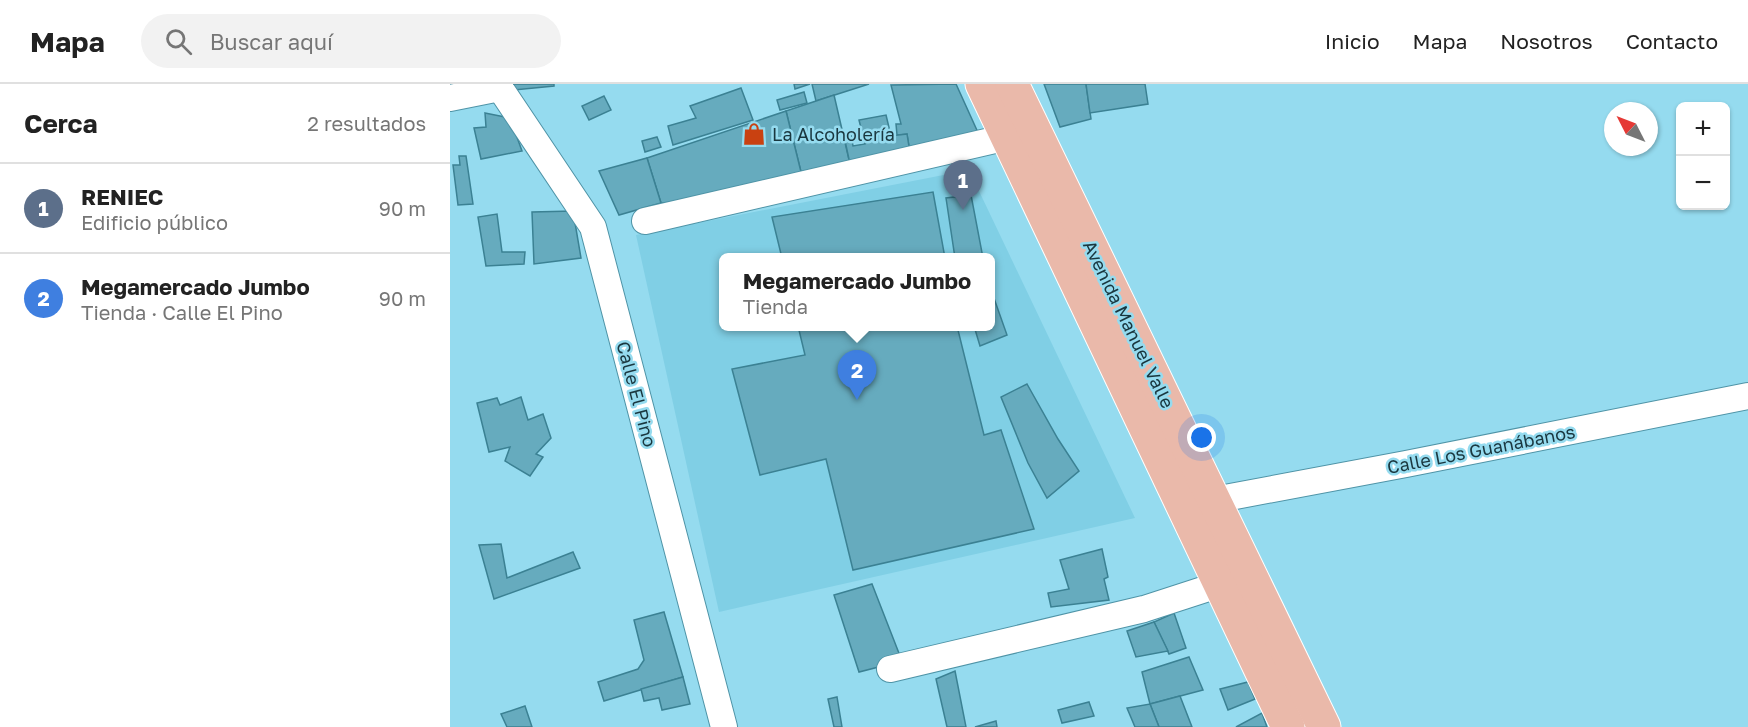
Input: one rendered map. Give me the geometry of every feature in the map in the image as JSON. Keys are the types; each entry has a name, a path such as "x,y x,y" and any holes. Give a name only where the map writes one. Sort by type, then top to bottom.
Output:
{"main road":[{"name":"Avenida Manuel Valle","path":"982,84 1021,134 1214,500 1324,727"},
{"name":"Avenida Manuel Valle","path":"1012,84 1021,134 1221,584 1288,727"}],"street":[{"path":"450,98 500,86"},
{"name":"Calle El Pino","path":"500,86 593,228 724,727"},
{"path":"645,221 1021,134"},
{"name":"Calle Los Guanábanos","path":"1214,500 1748,396"},
{"path":"890,669 1144,609 1221,584"}],"shaded area":[{"path":"969,170 1135,518 719,612 636,235"}],"building":[{"path":"514,84 554,84 554,86 514,90"},
{"path":"794,84 810,84 795,89"},
{"path":"812,84 869,84 816,101"},
{"path":"956,84 980,137 910,153 907,134 897,135 896,124 901,124 891,85"},
{"path":"1044,84 1086,84 1091,119 1060,127"},
{"path":"1086,84 1145,84 1148,104 1090,113"},
{"path":"741,88 753,120 673,145 668,126 696,118 690,106"},
{"path":"804,92 807,103 780,110 777,100"},
{"path":"834,95 850,164 802,176 786,111"},
{"path":"604,96 611,110 589,120 582,106"},
{"name":"La Alcoholería","path":"786,111 802,176 711,200 661,203 647,158"},
{"path":"485,113 510,118 522,151 481,159 474,128 486,127"},
{"path":"886,115 891,136 907,134 910,153 850,164 844,136 851,135 853,146 865,144 859,120"},
{"path":"657,137 661,147 645,152 642,141"},
{"path":"459,156 466,156 473,204 458,205 453,165 460,165"},
{"path":"647,158 661,203 619,215 599,171"},
{"path":"933,192 944,253 781,253 772,217"},
{"path":"971,195 982,253 954,253 946,198"},
{"path":"573,211 581,258 534,264 532,212"},
{"path":"497,214 502,252 525,252 524,264 486,266 478,217"},
{"path":"995,301 1007,335 980,346 976,331 995,331"},
{"path":"799,331 958,331 984,435 1001,430 1034,529 853,570 826,459 760,475 732,369 805,355"},
{"path":"1027,384 1079,471 1047,498 1028,463 1001,397"},
{"path":"521,397 528,420 543,414 551,438 536,454 543,457 530,476 505,461 510,447 489,452 477,403 497,398 500,405"},
{"path":"501,544 507,578 573,552 580,568 494,599 479,545"},
{"path":"1102,549 1108,577 1104,579 1109,600 1051,607 1048,593 1069,589 1060,560"},
{"path":"872,584 902,661 859,672 834,595"},
{"path":"664,612 683,677 604,701 598,682 638,669 644,660 634,620"},
{"path":"1174,613 1186,648 1169,654 1154,622"},
{"path":"1154,622 1168,651 1136,657 1127,631"},
{"path":"1189,657 1203,690 1150,704 1142,672"},
{"path":"955,671 966,727 947,727 936,679"},
{"path":"683,677 690,704 662,710 659,698 644,701 641,689"},
{"path":"1248,682 1255,699 1228,710 1220,689"},
{"path":"1180,696 1192,727 1159,727 1150,704"},
{"path":"837,697 842,727 834,727 828,699"},
{"path":"1089,702 1094,716 1062,723 1058,710"},
{"path":"1150,704 1159,727 1135,727 1127,708"},
{"path":"525,706 532,727 507,727 501,714"},
{"path":"1262,713 1267,727 1236,727"},
{"path":"996,721 997,727 975,727"}],"place":[{"name":"La Alcoholería","path":"754,134"},
{"name":"RENIEC","path":"963,210"},
{"name":"Megamercado Jumbo","path":"857,400"}]}
